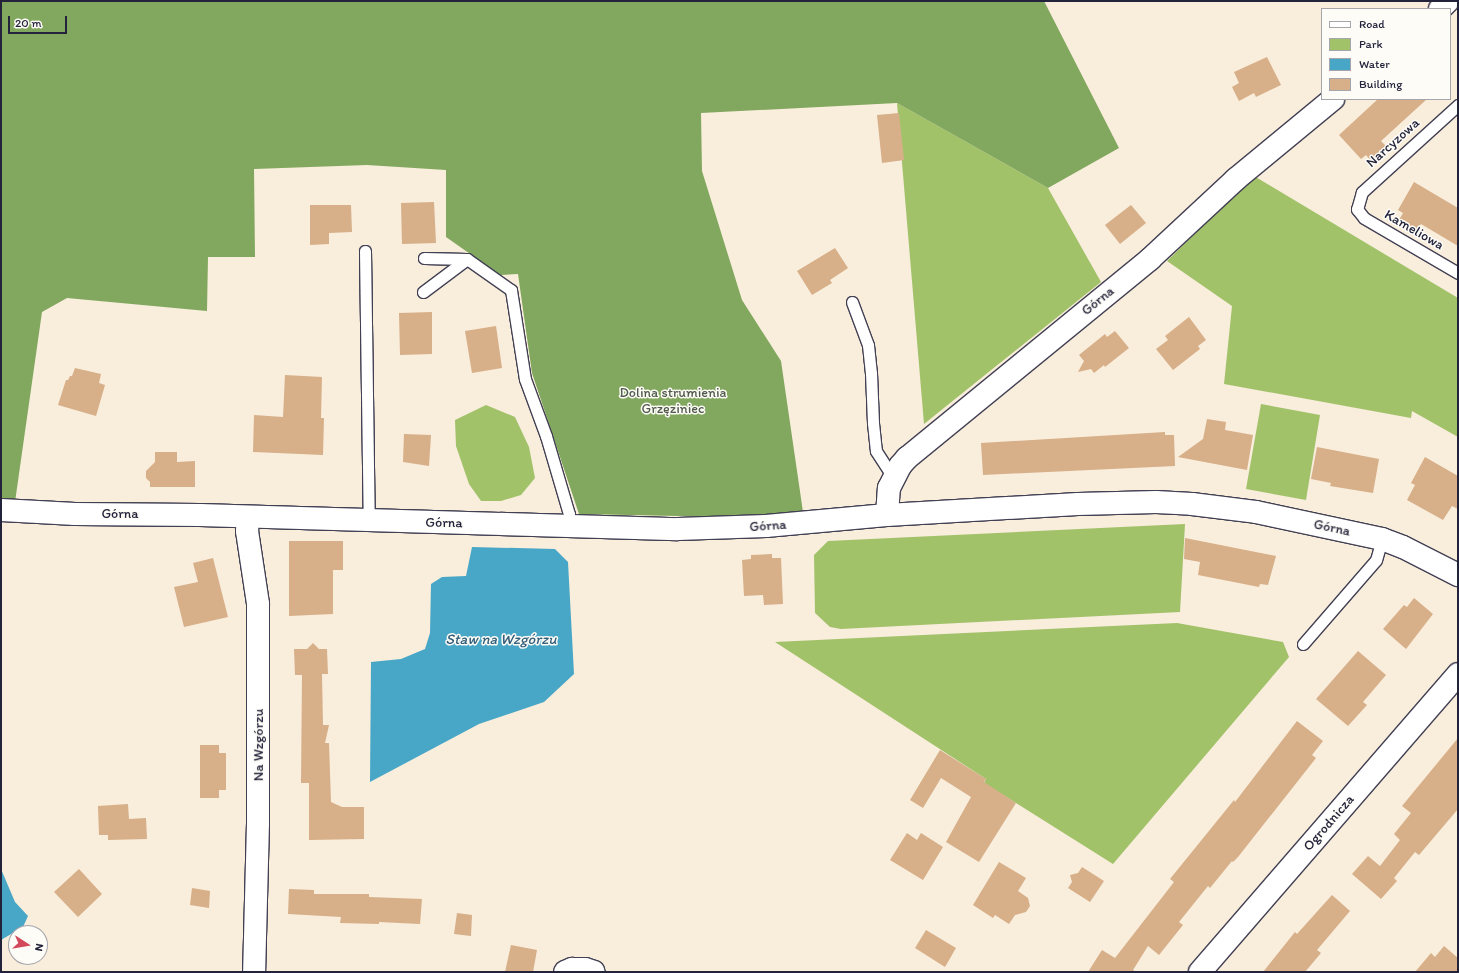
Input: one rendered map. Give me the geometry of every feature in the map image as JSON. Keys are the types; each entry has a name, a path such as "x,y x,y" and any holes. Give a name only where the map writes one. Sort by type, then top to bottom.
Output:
{"street":[{"name":"Górna","path":"887,515 889,488 893,477 907,458 1150,259 1236,179 1332,100"},
{"name":"Górna","path":"1,510 75,514 200,515 248,518 634,529 727,528 812,523 887,515 1109,503 1192,504 1256,512 1382,539 1403,547 1458,575"},
{"name":"Na Wzgórzu","path":"248,518 247,531 258,604 258,823 254,972"},
{"name":"Ogrodnicza","path":"1200,972 1458,674"},
{"path":"565,972 572,969 585,969 594,972"}],"lane":[{"name":"Narcyzowa","path":"1357,209 1362,192 1458,105"},
{"name":"Kameliowa","path":"1357,209 1364,218 1458,273"},
{"path":"365,251 369,521"},
{"path":"424,258 467,259 511,290 525,379 546,436 569,514 569,526"},
{"path":"423,292 467,259"},
{"path":"852,302 868,345 876,451 893,477"},
{"path":"1303,644 1376,560 1382,539"}],"green space":[{"name":"Dolina strumienia Grzęziniec","path":"1,1 1044,1 1119,148 1048,188 897,103 701,113 702,171 742,300 781,361 803,512 778,518 579,514 532,373 518,274 500,275 446,237 446,170 367,165 254,169 255,257 208,257 207,311 67,298 42,312 15,502 1,499"},
{"path":"897,103 1048,188 1101,282 924,424"},
{"path":"1254,176 1458,298 1458,437 1412,411 1411,418 1224,384 1232,306 1167,261"},
{"path":"1261,404 1320,415 1306,500 1246,489"},
{"path":"486,405 515,417 529,447 535,478 521,495 501,501 481,501 469,484 456,446 455,420"},
{"path":"1185,524 1180,612 841,629 830,627 815,613 814,555 828,541"},
{"path":"1177,623 1283,642 1289,657 1113,864 984,783 986,779 775,642"}],"water":[{"name":"Staw na Wzgórzu","path":"472,547 555,549 568,562 574,674 544,702 479,724 370,782 371,662 401,659 425,649 430,633 431,584 442,577 466,576"},
{"path":"1,869 15,902 28,916 24,925 8,925 8,936 1,940"}],"building":[{"path":"1267,57 1281,85 1256,97 1254,93 1239,101 1232,87 1239,83 1234,72"},
{"path":"1377,100 1426,100 1381,141 1387,147 1371,161 1366,155 1361,159 1339,135"},
{"path":"899,113 904,160 882,163 877,115"},
{"path":"1414,182 1458,208 1458,246 1421,224 1417,231 1399,220 1403,213 1398,210"},
{"path":"434,202 436,243 402,244 401,203"},
{"path":"310,205 351,205 352,232 329,233 329,244 310,245"},
{"path":"1131,205 1146,223 1120,244 1105,225"},
{"path":"835,248 848,268 830,280 832,283 812,295 797,271"},
{"path":"432,312 432,354 400,355 399,313"},
{"path":"1189,317 1206,340 1198,346 1200,349 1173,370 1156,349 1168,340 1165,336"},
{"path":"496,326 502,368 472,373 465,331"},
{"path":"1115,331 1129,348 1105,367 1104,365 1094,373 1091,369 1078,372 1084,361 1079,355 1105,334 1107,337"},
{"path":"75,368 101,374 99,383 105,385 96,416 58,405 66,380 72,376"},
{"path":"285,375 322,377 321,418 324,418 323,455 253,452 254,415 283,417"},
{"path":"1207,419 1226,422 1225,430 1253,435 1247,470 1178,457 1203,439"},
{"path":"1165,432 1165,435 1174,435 1175,466 983,475 981,443"},
{"path":"404,434 431,435 429,466 403,462"},
{"path":"1317,447 1379,459 1373,493 1330,486 1331,483 1311,479"},
{"path":"155,452 177,452 177,462 195,461 195,487 150,487 150,482 146,478 146,471 155,462"},
{"path":"1425,457 1458,476 1458,509 1452,506 1443,520 1407,500 1415,485 1411,483"},
{"path":"1185,538 1276,556 1268,585 1260,584 1259,587 1198,575 1200,562 1184,559"},
{"path":"289,541 343,541 343,570 333,570 333,614 289,616"},
{"path":"772,554 772,558 781,558 783,604 764,605 763,595 744,596 742,560 751,559 751,555"},
{"path":"213,558 228,617 184,627 174,587 198,582 193,563"},
{"path":"1414,598 1433,614 1406,649 1383,629 1404,605 1407,607"},
{"path":"313,643 319,649 327,649 328,674 322,674 323,725 329,725 325,743 329,743 331,802 342,807 364,807 364,839 309,840 309,783 301,783 302,675 295,675 294,649 307,649"},
{"path":"1358,651 1386,675 1363,702 1367,705 1348,726 1316,699"},
{"path":"1297,721 1323,741 1312,755 1316,758 1238,857 1233,862 1232,861 1210,888 1208,886 1179,922 1183,925 1159,955 1148,946 1133,970 1136,972 1088,972 1102,950 1115,958 1174,882 1170,879 1234,800 1235,802"},
{"path":"1458,738 1458,809 1419,855 1415,852 1394,878 1397,881 1381,899 1352,874 1368,856 1380,866 1400,840 1394,834 1411,813 1402,806"},
{"path":"200,745 219,745 219,753 226,753 226,790 219,790 219,798 200,798"},
{"path":"940,750 986,779 984,782 1016,803 979,862 946,842 971,797 941,778 923,808 910,800"},
{"path":"128,804 129,819 146,818 147,839 108,840 108,835 99,835 98,806"},
{"path":"907,833 917,840 921,833 943,847 923,880 890,860"},
{"path":"999,862 1026,878 1018,891 1028,898 1030,906 1026,912 1015,915 1009,924 995,915 993,918 973,905"},
{"path":"1082,867 1104,881 1090,902 1068,888 1072,882 1070,875 1078,873"},
{"path":"79,869 102,894 78,917 54,892"},
{"path":"192,888 210,891 209,908 190,905"},
{"path":"289,889 314,890 314,894 369,894 369,897 422,899 420,924 379,922 379,924 340,923 341,917 288,914"},
{"path":"1332,895 1350,911 1317,950 1321,953 1305,972 1263,972 1295,932 1297,934"},
{"path":"457,913 472,915 471,936 454,934"},
{"path":"926,930 956,948 945,967 915,948"},
{"path":"511,945 537,950 533,972 505,972"},
{"path":"1444,946 1458,958 1458,972 1415,972 1431,953 1435,957"}]}
